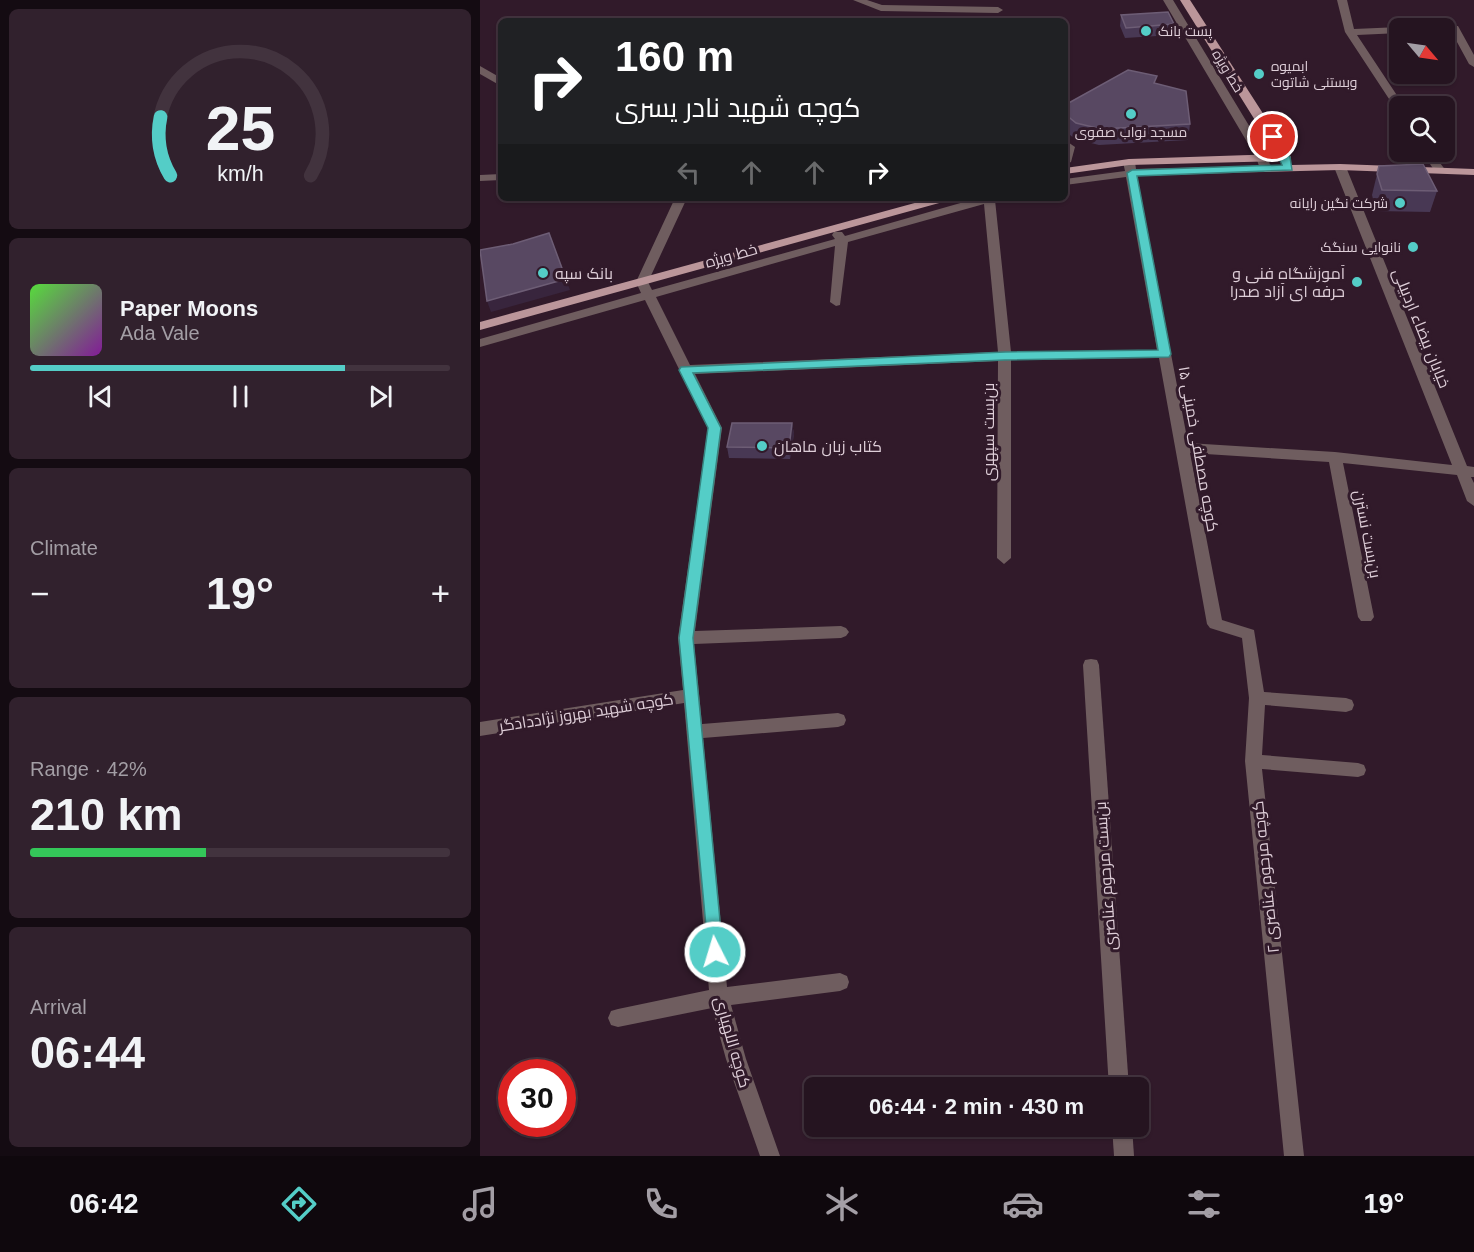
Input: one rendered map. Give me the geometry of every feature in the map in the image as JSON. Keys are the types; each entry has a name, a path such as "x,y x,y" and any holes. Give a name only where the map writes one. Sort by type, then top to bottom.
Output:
{"main road":[{"path":"1185,0 1287,163"},
{"path":"1263,163 1474,172"},
{"path":"1068,171 1130,168"},
{"path":"480,326 644,289 834,229 935,201"}],"street":[{"path":"858,0 881,8 901,5 998,10"},
{"name":"خط ویژه","path":"1168,0 1263,163"},
{"path":"1342,0 1350,32 1392,96"},
{"path":"901,5 923,18"},
{"path":"1350,32 1389,30"},
{"path":"1455,30 1474,64"},
{"path":"480,69 498,80"},
{"path":"1434,162 1440,171"},
{"path":"1068,181 1130,168 1263,163"},
{"name":"خیابان بیضاء اردبیلی","path":"1340,167 1468,471 1474,501"},
{"name":"کوچه مصطفی خمینی ۱۵","path":"1130,168 1215,624"},
{"path":"480,178 498,177"},
{"path":"644,289 680,201"},
{"name":"خط ویژه","path":"480,343 644,289 842,240 979,201"},
{"name":"بن‌بست سپهری","path":"990,201 1005,356 1004,558"},
{"path":"834,229 842,240 836,302"},
{"name":"کوچه اللهیاری","path":"644,289 715,428 686,638 719,997 735,1059 770,1156"},
{"path":"685,370 1005,356 1165,354"},
{"path":"1181,447 1335,457 1468,471"},
{"name":"بن‌بست نسترن","path":"1335,457 1366,617"},
{"name":"کوچه مرحوم عناصری ۲","path":"1215,624 1249,634 1257,698 1254,761 1294,1156"},
{"path":"686,638 841,632"},
{"name":"بن‌بست مرحوم عناصری","path":"1091,665 1118,1077"},
{"name":"کوچه شهید بهروز نژاددادگر","path":"480,729 691,694"},
{"path":"1257,698 1346,705"},
{"path":"695,732 838,720"},
{"path":"1254,761 1358,770"},
{"path":"618,1018 719,997 840,982"},
{"path":"1123,1137 1124,1156"}],"building":[{"path":"1168,12 1174,24 1126,28 1121,15"},
{"name":"مسجد نواب صفوی","path":"1128,70 1157,76 1154,83 1186,91 1190,124 1101,129 1076,123 1068,116 1068,103"},
{"path":"1423,164 1437,191 1382,190 1377,174 1379,166"},
{"path":"549,233 566,279 487,301 480,250 513,244"},
{"path":"732,423 792,423 789,448 727,447"}],"place":[{"name":"پست بانک","path":"1146,31"},
{"name":"ابمیوه وبستنی شاتوت","path":"1259,74"},
{"name":"مسجد نواب صفوی","path":"1131,114"},
{"name":"شرکت نگین رایانه","path":"1400,203"},
{"name":"نانوایی سنگک","path":"1413,247"},
{"name":"بانک سپه","path":"543,273"},
{"name":"آموزشگاه فنی و حرفه ای آزاد صدرا","path":"1357,282"},
{"name":"کتاب زبان ماهان","path":"762,446"}],"route":[{"path":"715,952 686,638 715,428 685,370 1005,356 1165,354 1132,173 1288,168 1285,157 1273,137"}]}
